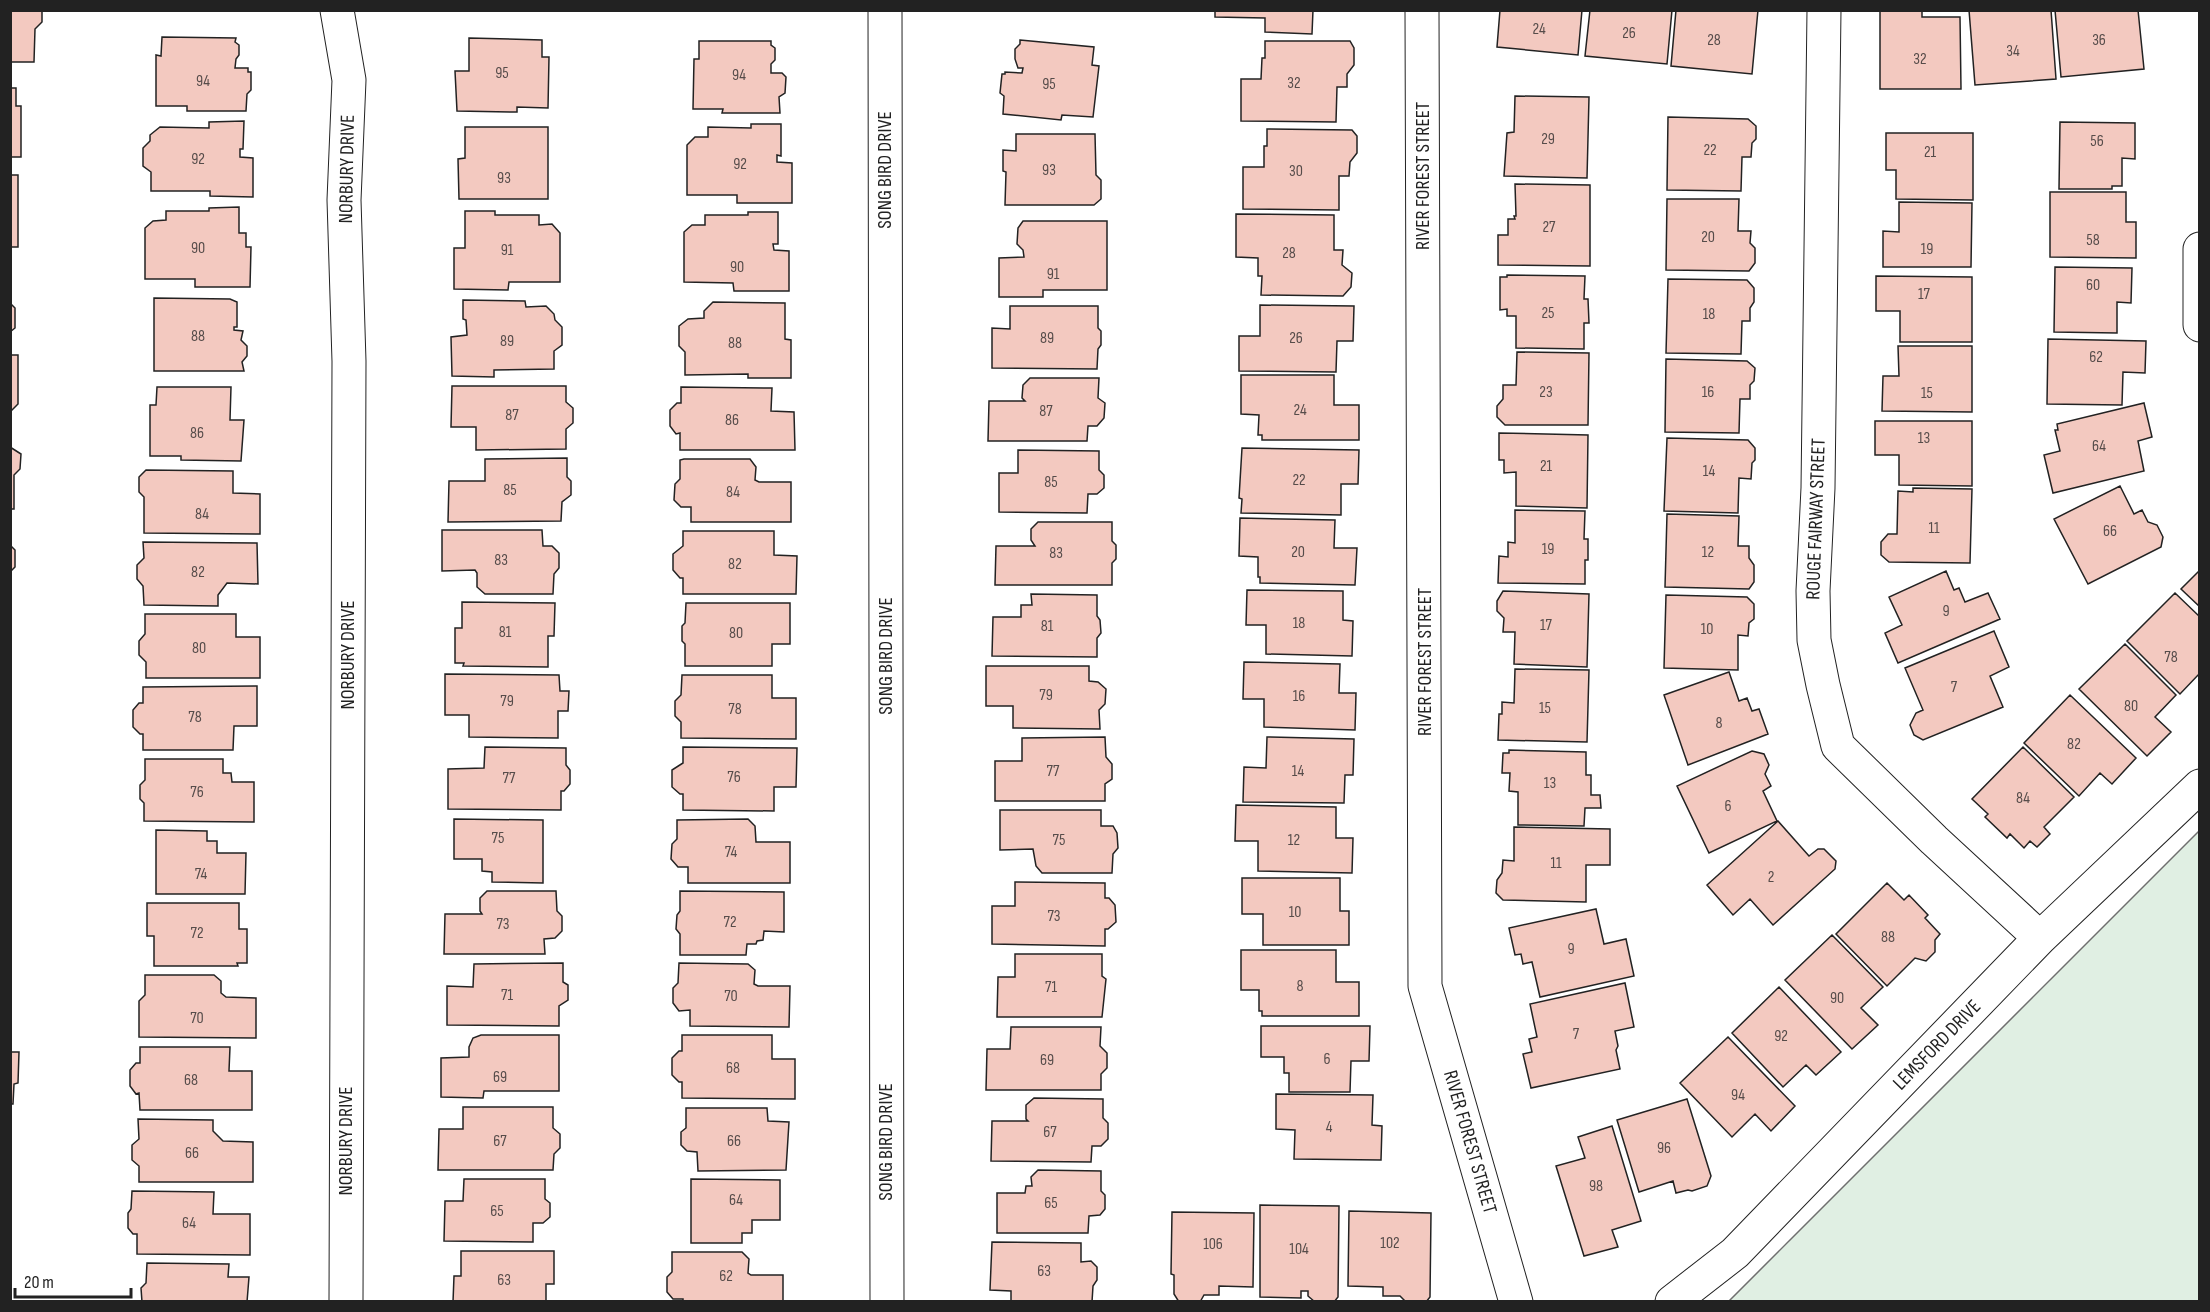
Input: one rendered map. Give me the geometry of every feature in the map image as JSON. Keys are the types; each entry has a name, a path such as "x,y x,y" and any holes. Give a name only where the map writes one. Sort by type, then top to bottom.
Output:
{"street":[{"name":"NORBURY DRIVE","path":"337,10 349,80 344,200 349,361 346,1302"},
{"name":"SONG BIRD DRIVE","path":"885,10 887,1302"},
{"name":"RIVER FOREST STREET","path":"1422,10 1425,986 1516,1302"},
{"name":"ROUGE FAIRWAY STREET","path":"1824,10 1818,488 1814,591 1814,640 1823,685 1838,746 1934,840 2040,938"},
{"path":"2199,249 2199,325"},
{"name":"LEMSFORD DRIVE","path":"1672,1302 1735,1253 2040,938 2199,786"}],"green space":[{"path":"2199,831 2199,1301 1729,1301"}],"building":[{"path":"10,10 42,10 42,22 35,29 34,62 10,62"},
{"path":"1215,10 1313,10 1312,34 1265,32 1265,18 1215,17"},
{"path":"1500,10 1582,10 1578,55 1497,47"},
{"path":"1590,10 1672,10 1667,64 1585,56"},
{"path":"1676,10 1758,10 1752,74 1671,66"},
{"path":"1880,10 1922,10 1922,17 1960,17 1961,89 1880,89"},
{"path":"1969,10 2051,10 2056,79 1975,85"},
{"path":"2055,10 2138,10 2144,69 2061,77"},
{"path":"162,37 236,38 239,55 235,68 248,68 248,72 251,72 251,90 247,94 246,111 187,111 187,106 156,106 156,55 161,56"},
{"path":"469,38 542,40 542,57 549,57 548,108 517,107 517,112 457,111 455,71 469,71"},
{"path":"1020,40 1094,47 1092,65 1099,66 1093,117 1062,115 1061,120 1003,114 1004,96 1000,93 1002,74 1005,72 1022,73 1023,68 1018,68 1015,59 1015,49 1020,44"},
{"path":"699,41 771,41 771,45 775,48 775,60 771,64 771,73 782,73 786,77 785,93 779,97 780,113 722,113 723,109 693,109 694,59 699,59"},
{"path":"1265,41 1350,41 1354,48 1354,65 1347,74 1347,87 1337,87 1336,122 1241,121 1241,79 1261,79"},
{"path":"10,88 16,88 16,106 21,106 21,157 10,157"},
{"path":"1515,96 1589,97 1587,178 1504,176 1507,133 1514,132"},
{"path":"1668,117 1748,119 1756,126 1756,139 1752,143 1751,157 1742,157 1741,191 1667,190"},
{"path":"244,121 243,149 240,149 240,157 253,158 253,197 210,196 210,191 151,191 151,172 143,166 143,148 150,141 150,135 160,127 209,128 209,122"},
{"path":"2060,122 2135,123 2135,159 2122,158 2122,186 2112,186 2112,189 2059,189"},
{"path":"751,124 781,124 781,156 777,155 777,162 792,163 792,203 737,203 737,195 687,195 687,145 695,137 708,137 708,127 751,128"},
{"path":"465,127 548,127 548,199 459,199 458,159 465,158"},
{"path":"1267,129 1352,130 1357,136 1357,153 1350,162 1349,176 1339,176 1339,210 1243,209 1243,167 1264,167"},
{"path":"1886,133 1973,133 1973,200 1896,199 1896,170 1886,170"},
{"path":"1016,134 1095,134 1096,175 1101,180 1101,199 1094,205 1005,205 1006,172 1003,171 1003,150 1016,151"},
{"path":"10,175 18,175 18,247 10,247"},
{"path":"1515,184 1590,185 1590,266 1498,265 1498,235 1508,235 1508,219 1515,219 1514,216 1516,216"},
{"path":"2050,192 2126,192 2126,222 2136,222 2136,258 2050,257"},
{"path":"1667,199 1739,199 1738,231 1751,231 1750,243 1755,248 1755,263 1749,271 1666,270"},
{"path":"1899,202 1972,203 1971,267 1883,267 1883,231 1899,232"},
{"path":"239,207 239,233 246,233 246,247 251,247 250,287 195,287 195,279 145,279 145,228 153,221 166,220 166,211 209,211 209,208"},
{"path":"465,211 495,211 495,215 539,215 539,225 552,224 560,233 560,282 509,282 508,290 454,289 454,248 465,248"},
{"path":"748,212 778,212 778,244 773,244 774,250 789,251 789,291 734,291 733,283 684,282 684,232 692,225 705,225 705,215 748,215"},
{"path":"1236,214 1334,215 1334,250 1343,250 1342,265 1352,273 1351,287 1343,296 1261,295 1262,276 1258,276 1258,258 1236,257"},
{"path":"1023,221 1107,221 1107,290 1043,290 1043,297 999,297 999,258 1024,257 1023,250 1017,244 1018,228"},
{"path":"2055,267 2132,268 2131,303 2117,302 2117,333 2054,332"},
{"path":"1507,275 1585,276 1584,299 1588,299 1589,323 1584,323 1584,349 1516,348 1516,316 1507,316 1507,309 1500,310 1500,277 1507,277"},
{"path":"1876,276 1972,277 1972,342 1900,342 1900,311 1876,311"},
{"path":"1668,279 1747,280 1754,288 1754,302 1750,308 1750,321 1742,321 1741,354 1666,353"},
{"path":"154,298 230,299 237,302 237,327 234,327 234,330 243,331 241,340 247,346 247,356 242,362 244,371 154,371"},
{"path":"463,300 525,301 526,307 546,306 562,327 562,345 554,351 554,369 494,370 494,377 452,376 451,337 467,335 466,320 463,319"},
{"path":"713,302 785,303 785,339 791,340 791,378 748,378 748,374 685,375 685,352 679,346 679,326 688,319 704,318 704,311"},
{"path":"10,303 15,308 15,328 10,332"},
{"path":"1260,305 1354,306 1353,341 1337,341 1336,372 1239,371 1239,336 1260,336"},
{"path":"1010,306 1098,306 1101,345 1098,349 1097,369 992,368 992,328 1010,329"},
{"path":"2048,339 2146,341 2145,373 2123,372 2122,405 2047,404"},
{"path":"1898,346 1972,346 1972,412 1882,411 1883,376 1899,376"},
{"path":"1517,352 1589,353 1588,425 1505,425 1497,417 1497,406 1503,399 1503,385 1516,385"},
{"path":"10,355 18,355 18,404 10,412"},
{"path":"1666,359 1747,361 1755,368 1754,381 1750,385 1750,399 1740,399 1739,433 1665,432"},
{"path":"1241,375 1334,375 1334,405 1359,405 1359,440 1262,440 1262,435 1258,435 1259,415 1241,414"},
{"path":"1030,378 1099,378 1098,398 1105,403 1104,418 1097,426 1088,426 1087,441 988,441 989,401 1025,401 1022,398 1023,385"},
{"path":"452,386 566,386 566,402 573,408 573,423 566,429 566,449 476,450 476,427 451,427"},
{"path":"157,387 231,387 230,420 244,420 241,461 181,460 181,456 150,456 150,405 156,405"},
{"path":"681,387 772,388 771,411 794,412 795,450 680,450 680,433 676,434 670,426 670,410 677,403 681,403"},
{"path":"2144,403 2152,437 2138,441 2144,471 2053,493 2044,455 2060,451 2055,430 2058,430 2057,424"},
{"path":"1875,421 1972,421 1972,486 1899,485 1899,455 1875,455"},
{"path":"1499,433 1588,435 1587,508 1516,506 1516,472 1504,473 1504,460 1499,460"},
{"path":"1667,438 1748,440 1755,448 1755,460 1752,463 1751,479 1739,478 1738,513 1664,511"},
{"path":"10,447 21,454 20,469 14,475 14,509 10,509"},
{"path":"1242,448 1359,450 1358,484 1341,484 1341,515 1241,513 1242,499 1239,498"},
{"path":"1018,450 1099,451 1099,470 1104,475 1104,488 1097,494 1088,494 1087,513 999,512 999,473 1018,473"},
{"path":"567,458 567,477 571,481 571,495 562,502 561,521 448,522 449,481 485,481 485,459"},
{"path":"750,459 756,467 755,480 791,482 791,522 691,522 691,507 681,507 674,500 675,484 680,479 680,460"},
{"path":"146,470 233,471 233,493 260,494 260,534 144,533 144,497 139,492 139,477"},
{"path":"2120,486 2134,514 2142,510 2148,522 2157,525 2163,537 2161,547 2088,584 2054,519"},
{"path":"1913,488 1972,489 1970,563 1889,562 1881,555 1881,542 1888,534 1897,534 1898,491 1913,492"},
{"path":"1515,510 1585,511 1584,539 1588,539 1588,560 1585,560 1585,584 1498,583 1499,556 1508,557 1508,542 1515,543"},
{"path":"1667,514 1739,516 1738,546 1749,546 1749,558 1754,565 1754,582 1749,589 1665,587"},
{"path":"1240,518 1335,520 1334,548 1357,548 1355,585 1260,583 1258,557 1239,556"},
{"path":"1038,522 1112,522 1112,541 1116,545 1116,559 1112,563 1112,585 995,585 996,546 1035,546 1031,540 1031,529"},
{"path":"442,530 542,530 543,546 552,546 559,553 559,568 554,574 553,594 485,594 477,587 475,570 442,571"},
{"path":"683,531 774,531 774,555 797,556 796,594 683,594 683,578 680,578 673,570 673,554 683,546"},
{"path":"143,542 257,543 258,584 227,583 218,595 218,606 144,605 143,586 137,579 137,565 144,558"},
{"path":"10,545 15,550 15,567 10,572"},
{"path":"2200,570 2200,607 2181,589"},
{"path":"1946,571 1954,590 1959,588 1965,602 1988,593 2000,619 1898,663 1885,633 1902,625 1889,597"},
{"path":"1247,590 1343,591 1343,620 1353,621 1352,656 1266,654 1266,625 1246,625"},
{"path":"1503,591 1589,594 1587,667 1514,664 1515,632 1503,632 1504,618 1497,611 1497,601"},
{"path":"2175,593 2200,617 2200,673 2180,694 2127,641"},
{"path":"1031,594 1097,595 1097,616 1100,620 1101,633 1097,638 1097,657 992,656 993,617 1021,617 1021,605 1032,605"},
{"path":"1666,595 1747,597 1754,604 1754,619 1749,623 1748,636 1738,635 1738,670 1664,668"},
{"path":"462,602 555,603 554,636 548,636 548,667 463,666 464,663 455,663 455,628 462,628"},
{"path":"686,603 790,603 790,644 772,644 772,666 685,666 682,626 685,623"},
{"path":"145,614 236,614 236,637 260,637 260,678 146,678 146,662 139,655 139,641 145,634"},
{"path":"1994,631 2009,667 1990,676 2003,707 1923,740 1914,735 1910,725 1916,713 1923,710 1905,668"},
{"path":"2125,644 2176,695 2155,717 2171,732 2147,756 2079,689"},
{"path":"1244,662 1340,664 1339,693 1356,693 1355,730 1264,727 1264,699 1243,699"},
{"path":"986,666 1089,666 1089,681 1098,682 1106,689 1105,704 1099,710 1100,729 1013,728 1013,706 986,706"},
{"path":"1515,669 1589,670 1587,742 1498,740 1502,702 1514,703"},
{"path":"1729,672 1739,701 1747,698 1752,711 1759,709 1768,734 1688,765 1664,695"},
{"path":"445,674 559,675 560,691 569,691 568,711 558,711 558,738 469,737 469,715 445,715"},
{"path":"682,675 772,675 772,698 796,698 796,739 681,738 681,722 675,716 675,701 681,695"},
{"path":"257,686 257,726 234,726 233,750 143,750 143,734 133,727 133,710 139,703 143,703 143,687"},
{"path":"2070,695 2136,758 2112,784 2100,773 2079,796 2024,743"},
{"path":"1105,737 1106,757 1112,764 1112,779 1105,784 1105,801 995,801 995,761 1022,761 1022,738"},
{"path":"1267,737 1354,739 1353,775 1345,775 1344,803 1243,802 1244,767 1266,768"},
{"path":"485,747 566,748 566,765 570,770 570,784 564,791 561,791 561,810 448,809 448,769 484,768"},
{"path":"683,747 797,748 796,787 774,787 774,811 683,810 683,794 672,787 672,770 683,763"},
{"path":"2023,747 2074,797 2044,827 2050,834 2037,847 2030,841 2024,848 2010,834 2007,838 1985,817 1988,814 1972,799"},
{"path":"1509,750 1586,752 1586,775 1591,775 1591,795 1600,795 1601,808 1585,808 1584,826 1518,825 1518,792 1509,791 1510,773 1502,773 1503,753 1509,753"},
{"path":"1752,751 1764,754 1769,765 1765,774 1771,786 1763,791 1777,821 1709,853 1677,786"},
{"path":"145,759 223,759 223,773 231,773 232,782 254,782 254,822 144,821 144,803 140,799 140,785 145,780"},
{"path":"1236,805 1336,807 1336,838 1353,838 1352,873 1258,871 1258,841 1235,841"},
{"path":"1000,810 1101,810 1101,826 1113,826 1117,833 1118,848 1113,854 1112,873 1042,873 1036,866 1033,849 1000,850"},
{"path":"454,819 543,820 543,883 492,882 492,872 482,871 482,859 454,859"},
{"path":"748,819 755,826 756,842 790,842 790,883 688,883 688,867 678,867 671,859 672,844 677,839 677,820"},
{"path":"1778,821 1809,856 1818,849 1824,849 1836,861 1835,869 1773,925 1750,899 1733,915 1707,885"},
{"path":"1514,827 1610,829 1610,865 1586,865 1586,902 1503,900 1496,893 1503,860 1514,861"},
{"path":"156,830 207,831 207,841 217,841 217,853 246,853 245,894 156,894"},
{"path":"1242,878 1340,878 1340,911 1349,911 1349,945 1263,945 1263,914 1242,914"},
{"path":"1015,882 1105,883 1105,898 1109,898 1115,905 1116,922 1105,929 1105,946 992,944 992,906 1015,906"},
{"path":"1887,883 1904,900 1909,895 1928,915 1925,918 1940,934 1935,940 1935,952 1926,961 1915,958 1887,986 1836,934"},
{"path":"487,891 556,891 557,911 562,916 562,931 555,938 544,939 545,954 444,954 445,914 482,914 480,898"},
{"path":"680,891 784,892 784,932 764,931 763,940 757,941 756,944 747,944 746,955 680,955 680,934 676,929 677,915 680,911"},
{"path":"147,903 239,903 239,929 247,929 247,963 237,963 238,966 154,966 154,936 147,936"},
{"path":"1596,909 1604,944 1626,939 1634,976 1540,997 1532,962 1523,964 1521,954 1515,955 1509,928"},
{"path":"1832,935 1883,987 1861,1008 1878,1025 1852,1049 1785,980"},
{"path":"1241,950 1336,950 1336,982 1359,982 1359,1016 1262,1016 1262,1011 1259,1011 1259,990 1241,990"},
{"path":"1015,954 1102,954 1102,976 1106,979 1102,1017 997,1017 998,977 1015,977"},
{"path":"563,963 563,982 568,985 568,1000 559,1006 559,1026 447,1025 447,986 473,987 474,964"},
{"path":"679,963 748,964 755,970 754,984 790,986 789,1027 690,1026 690,1010 679,1011 673,1003 673,988 678,983"},
{"path":"145,975 214,975 221,981 221,993 226,997 256,998 256,1038 139,1037 139,1001 145,995"},
{"path":"1625,983 1634,1027 1615,1031 1620,1069 1531,1088 1523,1054 1532,1052 1529,1039 1537,1037 1530,1004"},
{"path":"1779,987 1841,1052 1816,1075 1806,1065 1783,1087 1732,1033"},
{"path":"1261,1026 1370,1026 1369,1061 1351,1061 1350,1092 1289,1092 1289,1073 1284,1073 1284,1057 1261,1057"},
{"path":"1011,1027 1101,1027 1100,1046 1107,1053 1107,1068 1101,1074 1101,1090 986,1090 987,1049 1010,1049"},
{"path":"481,1035 559,1035 559,1091 484,1091 483,1098 441,1097 441,1058 469,1057 469,1047 473,1038"},
{"path":"682,1035 772,1035 772,1059 795,1059 795,1099 682,1098 682,1082 672,1075 672,1058 682,1051"},
{"path":"1728,1037 1795,1106 1771,1131 1755,1114 1732,1137 1680,1083"},
{"path":"140,1047 230,1047 229,1071 252,1071 252,1110 140,1110 139,1093 136,1094 130,1086 130,1070 136,1063 140,1063"},
{"path":"10,1052 19,1052 18,1083 14,1084 13,1104 10,1104"},
{"path":"1276,1094 1373,1095 1372,1125 1382,1126 1381,1160 1294,1159 1295,1130 1276,1129"},
{"path":"1034,1098 1103,1099 1103,1118 1108,1123 1108,1139 1101,1146 1092,1146 1091,1162 991,1161 992,1121 1028,1121 1026,1105"},
{"path":"1687,1099 1711,1176 1707,1186 1676,1193 1673,1181 1639,1192 1617,1120"},
{"path":"463,1107 553,1107 553,1128 560,1134 560,1148 554,1154 553,1170 438,1170 439,1129 463,1129"},
{"path":"686,1108 767,1108 768,1121 789,1122 786,1170 698,1171 697,1152 687,1151 681,1145 681,1132 686,1128"},
{"path":"138,1119 213,1120 213,1131 223,1141 253,1142 253,1182 139,1182 139,1166 132,1160 132,1145 139,1139"},
{"path":"1612,1126 1641,1221 1612,1230 1618,1247 1584,1256 1556,1166 1585,1158 1578,1137"},
{"path":"1038,1170 1101,1171 1101,1191 1105,1195 1105,1209 1100,1215 1089,1216 1088,1233 997,1233 997,1193 1025,1193 1026,1186 1032,1186 1031,1177"},
{"path":"464,1179 545,1179 545,1199 550,1203 550,1217 543,1223 533,1223 533,1242 444,1241 445,1201 463,1201"},
{"path":"691,1179 780,1180 780,1220 752,1220 752,1233 742,1233 742,1243 691,1243"},
{"path":"132,1191 214,1192 213,1214 250,1214 250,1255 137,1254 137,1234 133,1234 128,1228"},
{"path":"1260,1205 1339,1206 1338,1297 1334,1302 1315,1302 1308,1296 1308,1291 1301,1291 1301,1298 1260,1297"},
{"path":"1349,1211 1431,1213 1430,1297 1426,1302 1406,1302 1400,1296 1383,1296 1383,1287 1348,1286"},
{"path":"1172,1212 1254,1213 1253,1287 1219,1286 1219,1295 1204,1295 1200,1302 1179,1302 1174,1294 1174,1275 1171,1274"},
{"path":"992,1242 1081,1243 1081,1262 1091,1261 1097,1267 1097,1280 1093,1286 1092,1302 1011,1302 1011,1291 990,1290"},
{"path":"461,1251 554,1251 554,1284 546,1284 546,1302 453,1302 454,1276 461,1276"},
{"path":"672,1252 742,1252 749,1259 748,1273 751,1275 783,1275 783,1302 683,1302 683,1299 673,1299 667,1292 667,1277 672,1272"},
{"path":"147,1263 229,1264 228,1277 249,1277 247,1302 142,1302 141,1288 146,1283"}]}
